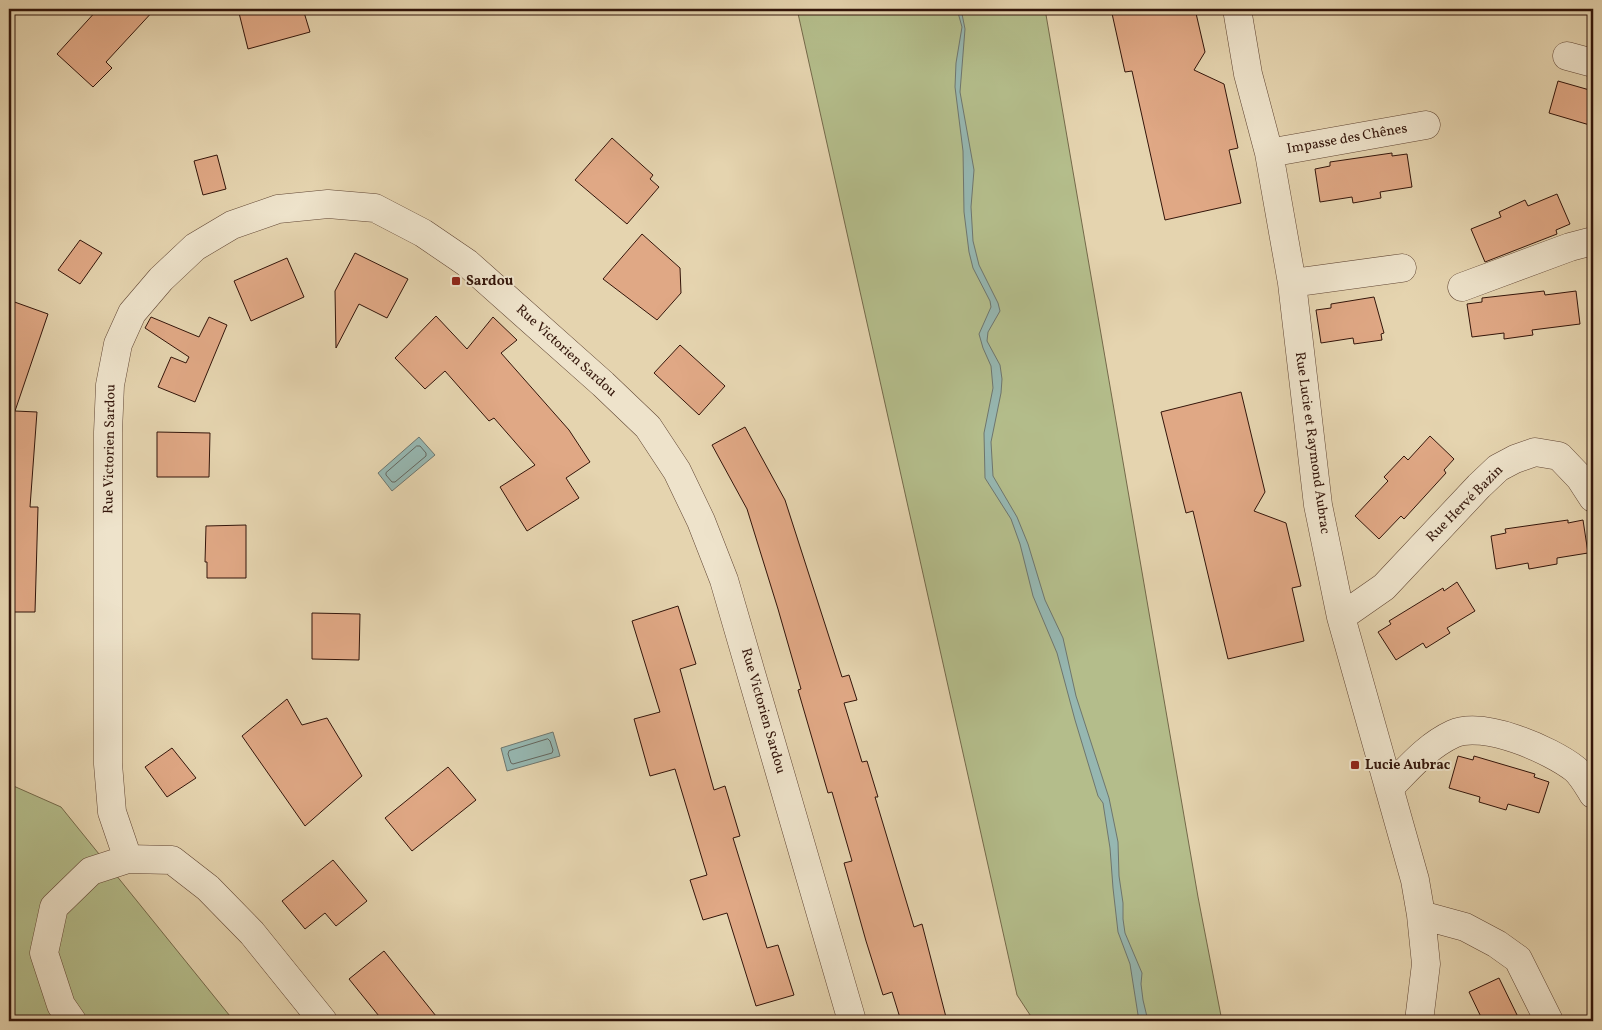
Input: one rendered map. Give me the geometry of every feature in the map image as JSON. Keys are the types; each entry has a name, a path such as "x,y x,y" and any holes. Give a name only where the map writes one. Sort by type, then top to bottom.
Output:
{"street":[{"name":"Rue Lucie et Raymond Aubrac","path":"1236,9 1248,74 1269,153 1292,283 1318,505 1341,617 1415,880 1426,964 1419,1021"},
{"path":"1567,56 1593,63"},
{"name":"Impasse des Chênes","path":"1269,153 1426,125"},
{"name":"Rue Victorien Sardou","path":"128,859 112,812 108,764 108,432 110,385 118,344 132,312 161,279 195,247 232,225 278,210 328,204 375,208 423,233 467,263 603,384 648,427 676,471 701,521 724,580 852,1021"},
{"path":"1462,287 1570,247 1593,241"},
{"path":"1292,283 1402,268"},
{"name":"Rue Hervé Bazin","path":"1341,617 1384,587 1485,480 1498,468 1516,459 1535,452 1559,456 1580,478 1593,498"},
{"path":"1389,788 1431,746 1455,733 1480,730 1508,736 1555,757 1577,770 1593,794"},
{"path":"72,1021 62,1005 44,953 54,907 91,871 128,859 172,860 208,888 252,933 323,1021"},
{"path":"1421,915 1465,927 1498,944 1518,960 1549,1021"}],"green space":[{"path":"797,9 1045,9 1198,897 1222,1021 1034,1021 1017,995"},
{"path":"9,784 61,807 234,1021 9,1021"}],"water":[{"path":"957,9 961,9 965,29 960,92 974,170 971,207 973,241 979,265 998,303 1000,311 988,332 987,341 1000,365 1002,379 991,442 993,476 1017,517 1028,544 1045,600 1063,638 1076,696 1109,798 1118,842 1119,876 1125,933 1142,973 1143,1000 1148,1021 1139,1021 1130,964 1118,932 1110,848 1103,803 1098,796 1057,653 1033,596 1020,544 1011,519 985,478 984,433 993,388 991,366 979,334 991,307 990,301 973,268 964,212 963,151 955,87 956,63 962,27"},
{"path":"419,437 435,455 392,491 378,473"},
{"path":"553,732 560,756 507,771 501,748"}],"building":[{"path":"98,9 155,9 106,62 112,68 93,87 57,54"},
{"path":"238,9 303,9 310,32 248,49"},
{"path":"1111,9 1195,9 1205,52 1194,70 1224,84 1238,148 1229,150 1241,203 1165,220 1132,71 1125,72"},
{"path":"1558,81 1593,91 1593,126 1549,113"},
{"path":"612,138 653,175 650,179 659,187 627,224 575,180"},
{"path":"1392,153 1392,156 1407,154 1412,187 1380,192 1381,198 1353,203 1352,197 1320,202 1315,169 1330,166 1330,162"},
{"path":"217,155 226,189 203,195 194,161"},
{"path":"1557,194 1570,224 1556,230 1557,234 1485,262 1471,229 1501,217 1499,212 1525,200 1528,206"},
{"path":"642,234 680,268 681,293 657,320 603,279"},
{"path":"80,240 102,253 80,284 58,270"},
{"path":"355,253 408,279 387,318 359,304 336,348 335,291"},
{"path":"287,258 304,297 251,321 234,281"},
{"path":"1544,291 1545,295 1576,291 1580,324 1532,330 1533,335 1504,339 1504,333 1472,337 1467,304 1482,302 1482,298"},
{"path":"1374,297 1384,333 1381,334 1382,340 1354,344 1353,338 1321,343 1316,310 1331,308 1331,304"},
{"path":"9,300 48,314 15,411 37,412 30,507 38,507 35,612 9,612"},
{"path":"436,316 467,349 493,317 517,340 501,353 569,430 590,462 566,478 579,498 527,531 500,487 535,465 494,418 489,421 445,371 425,389 395,358"},
{"path":"151,317 199,337 209,317 227,325 195,402 158,387 171,357 186,363 189,357 145,328"},
{"path":"680,345 725,386 699,415 654,373"},
{"path":"1241,392 1265,492 1254,511 1286,523 1301,586 1292,588 1304,641 1228,659 1193,511 1186,513 1161,412"},
{"path":"745,427 785,500 842,677 849,675 857,700 844,703 862,762 867,761 878,797 875,797 914,927 922,924 947,1021 901,1021 892,992 883,995 844,863 852,861 832,792 828,793 798,690 801,689 747,509 712,445"},
{"path":"157,432 210,433 209,477 157,477"},
{"path":"1430,436 1454,459 1444,470 1446,473 1404,519 1401,516 1379,539 1355,516 1388,481 1384,477 1404,456 1408,460"},
{"path":"1568,520 1568,523 1583,520 1588,553 1557,558 1557,564 1529,569 1528,563 1496,569 1491,536 1506,533 1505,529"},
{"path":"246,525 246,578 207,578 207,562 205,562 206,526"},
{"path":"1457,582 1475,611 1447,628 1450,633 1426,648 1423,643 1396,660 1378,632 1391,624 1389,621 1443,588 1444,591"},
{"path":"678,606 696,664 680,669 714,790 725,786 740,836 733,838 767,948 778,945 794,995 756,1006 727,913 703,920 690,880 707,875 675,769 650,776 634,719 660,712 632,621"},
{"path":"312,613 360,614 359,660 312,659"},
{"path":"287,699 302,725 327,718 362,776 305,826 242,736"},
{"path":"172,748 196,778 167,797 145,767"},
{"path":"1458,756 1473,760 1474,756 1535,774 1534,777 1549,782 1539,813 1508,804 1506,810 1479,802 1480,797 1449,788"},
{"path":"448,767 476,800 412,851 385,818"},
{"path":"333,860 367,901 336,926 325,913 305,929 282,901"},
{"path":"384,951 440,1021 383,1021 349,979"},
{"path":"1499,978 1520,1021 1483,1021 1469,992"}],"place":[{"name":"Sardou","path":"456,281"},
{"name":"Lucie Aubrac","path":"1355,765"}]}
